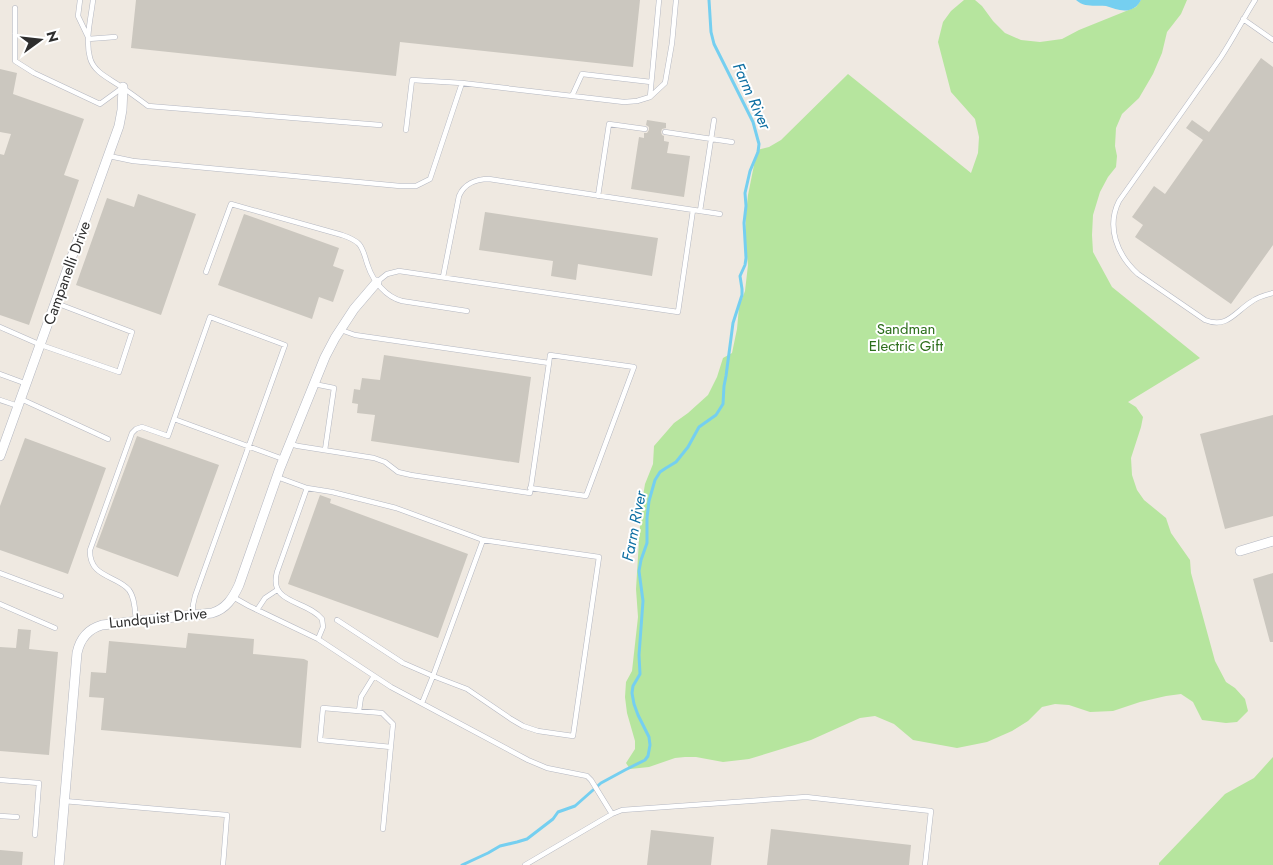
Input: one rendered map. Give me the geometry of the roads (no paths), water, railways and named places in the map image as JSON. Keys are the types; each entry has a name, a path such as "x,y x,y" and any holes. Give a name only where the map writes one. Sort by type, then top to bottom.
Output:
{"street":[{"name":"Campanelli Drive","path":"0,456 4,433 20,403 121,118 123,87"},
{"name":"Lundquist Drive","path":"59,865 77,653 80,642 96,626 217,611 233,597 239,585 283,459 325,357 360,302 377,282"},
{"path":"1240,552 1273,541"}],"lane":[{"path":"80,0 78,16 88,39"},
{"path":"93,0 88,39 90,58 94,66 99,72 148,106 380,125"},
{"path":"650,96 659,0"},
{"path":"406,130 412,80 462,83 624,102 637,102 650,96 665,83 672,43 676,0"},
{"path":"1255,0 1232,40 1119,201 1113,217 1113,229 1119,249 1138,274 1210,322 1229,320 1251,301 1273,292"},
{"path":"15,8 15,61 34,73 100,104 123,87"},
{"path":"1243,19 1273,40"},
{"path":"88,39 115,37"},
{"path":"572,96 582,74 651,82"},
{"path":"108,156 133,160 416,186 430,180 462,83"},
{"path":"700,211 714,120"},
{"path":"598,196 608,124 645,129"},
{"path":"665,132 732,142"},
{"path":"443,278 457,202 461,192 468,185 478,180 489,179 720,214"},
{"path":"206,272 230,204 354,239 361,248 370,271 377,282 388,295 398,300 467,310"},
{"path":"377,282 387,274 395,271 678,312 693,210"},
{"path":"0,327 41,345 118,372 132,332 56,303"},
{"path":"136,621 130,592 124,586 98,571 90,558 90,550 134,431 138,428 144,428 168,436 210,317 285,345 195,596 192,605 193,615"},
{"path":"341,330 355,334 549,363"},
{"path":"290,444 379,460 398,472 411,475 530,493 530,488 550,355 634,367 586,496 530,488"},
{"path":"0,374 27,384"},
{"path":"314,384 334,388 325,450"},
{"path":"0,400 20,403 108,438"},
{"path":"174,419 283,459"},
{"path":"277,477 307,488 396,508 483,540 599,558 573,736 538,731 523,726 467,689 403,663 337,620"},
{"path":"307,488 275,582 277,590 283,596 322,619 323,627 318,638"},
{"path":"422,704 483,540"},
{"path":"0,573 61,596"},
{"path":"257,610 265,598 277,590"},
{"path":"233,597 318,638 391,687 536,764 585,776 591,780 612,814"},
{"path":"0,604 54,628"},
{"path":"359,711 361,696 374,676"},
{"path":"383,829 391,747 393,724 382,713 322,708 320,740 391,747"},
{"path":"0,780 39,783 35,835"},
{"path":"525,865 612,814 627,809 806,797 931,811 926,865"},
{"path":"64,801 227,815 223,865"},
{"path":"0,816 17,817"}],"water":[{"path":"1076,0 1141,0 1138,5 1129,10 1118,10 1106,6 1087,5"}],"waterway":[{"name":"Farm River","path":"462,865 500,846 527,839 553,819 558,812 575,806 601,783 645,760 648,756 649,737 638,715 632,693 633,686 640,674 639,655 643,601 639,571 647,543 649,501 655,480 660,472 676,462 688,447 699,427 716,415 723,404 733,323 742,295 740,276 746,258 745,193 759,144 753,122 714,44 711,32 709,0"}],"park label":[{"name":"Sandman Electric Gift","path":"906,338"}]}
